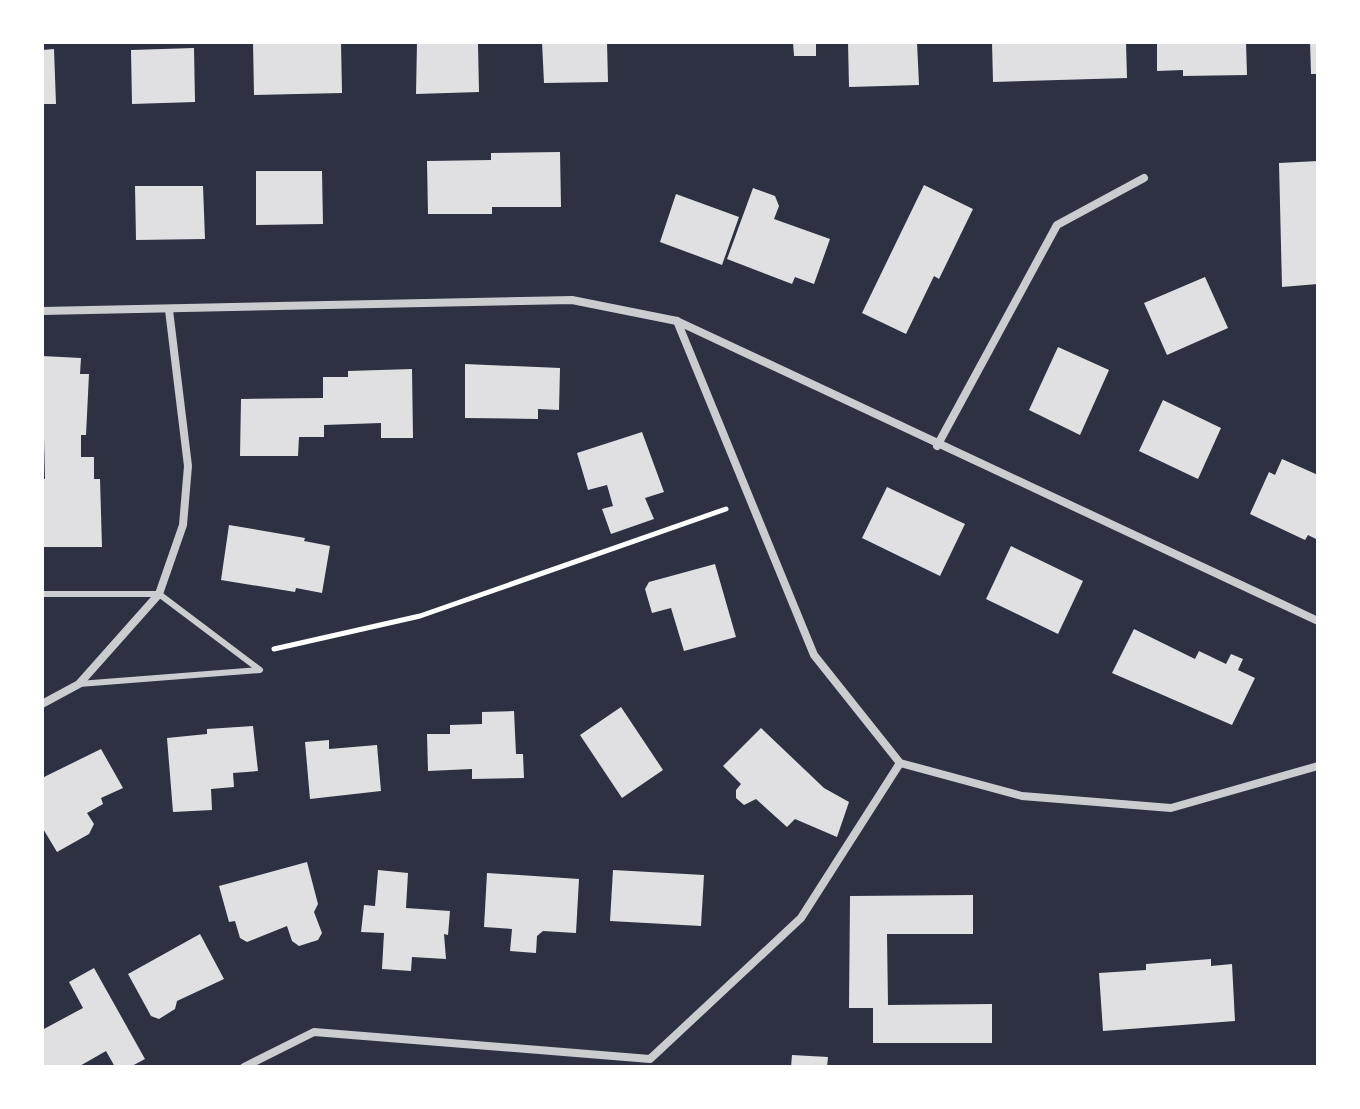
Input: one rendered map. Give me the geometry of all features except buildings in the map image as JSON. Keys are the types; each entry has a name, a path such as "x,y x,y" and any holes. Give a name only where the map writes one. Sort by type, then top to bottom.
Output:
{"street":[{"path":"937,446 1057,225 1144,178"},
{"path":"42,311 572,300 677,321 937,446 1318,621"},
{"path":"42,704 79,684 159,594 183,525 188,466 169,310"},
{"path":"677,321 814,655 900,763 1022,796 1171,808 1318,766"},
{"path":"244,1067 314,1032 650,1059 801,918 900,763"}],"lane":[{"path":"42,594 159,594 260,670 79,684"}],"path":[{"path":"242,656 420,616 750,501"}]}
